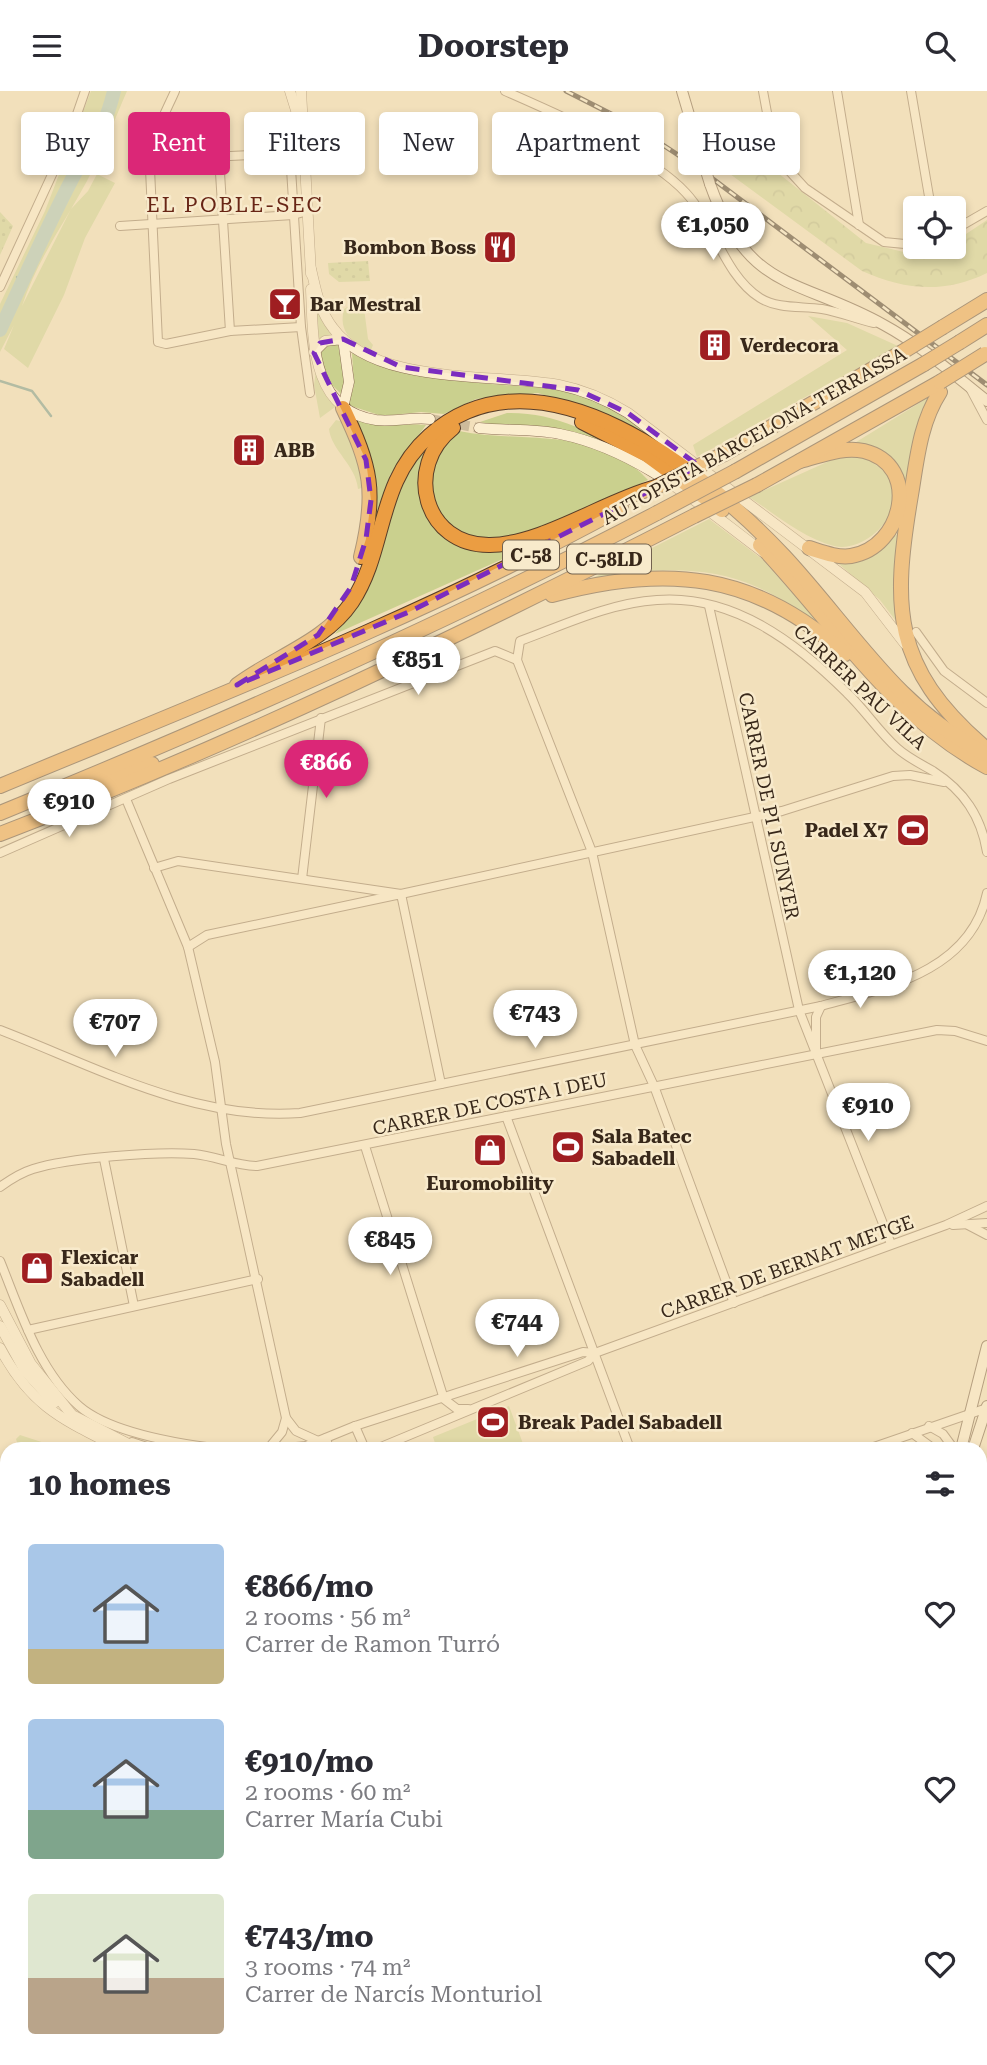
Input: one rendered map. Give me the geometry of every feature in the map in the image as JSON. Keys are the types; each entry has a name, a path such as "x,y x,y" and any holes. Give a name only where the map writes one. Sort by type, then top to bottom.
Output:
{"highway":[{"name":"AUTOPISTA BARCELONA-TERRASSA","path":"0,786 237,685 264,677 542,549 648,491 724,454 987,300"},
{"name":"AUTOPISTA BARCELONA-TERRASSA","path":"0,814 321,678 538,575 736,471 987,325"},
{"path":"986,354 955,373 940,387 923,428 901,560 900,603 910,652 921,676 945,710 987,749"},
{"name":"C-58LD","path":"0,834 230,739 524,603 757,485 940,387"},
{"path":"237,685 261,667 318,635 343,614 358,593 388,497 415,450 429,436 462,414 496,403 537,402 578,411 630,434 654,446 704,483 784,556 901,692 944,729 987,755"},
{"path":"318,635 351,587 361,558 370,514 366,460 343,408"},
{"path":"648,491 549,530 505,543 481,545 463,541 440,524 427,499 424,478 430,454 455,426 501,409 545,410 581,422 662,465 728,515 774,559 876,681"},
{"path":"800,461 841,451 862,451 883,461 892,470 899,487 897,519 879,544 851,556 809,548"},
{"path":"524,603 627,578 667,577 710,581 754,594 794,614 826,636 923,725 987,767"},
{"path":"0,814 230,739"}],"main road":[{"path":"683,92 710,184 731,232 765,270 797,289 890,328 987,401"},
{"path":"963,1442 987,1346"},
{"path":"975,1442 987,1407"}],"street":[{"path":"78,91 80,103"},
{"path":"0,287 68,140 86,91"},
{"path":"166,112 175,91"},
{"path":"290,91 295,112"},
{"path":"505,91 548,110 666,175 690,197 740,277 757,296 774,305 834,311 890,328"},
{"path":"763,91 772,140 783,165 805,188 884,242 903,244"},
{"path":"837,91 859,225"},
{"path":"911,91 929,196"},
{"path":"302,92 303,112"},
{"path":"230,156 290,153 300,327 310,393"},
{"path":"150,175 150,225 158,342 166,344 230,331 300,327"},
{"path":"220,175 230,331"},
{"path":"306,175 314,353 327,387 343,408 379,421 430,419"},
{"path":"966,223 987,211"},
{"path":"120,226 293,215 298,220 308,216"},
{"path":"311,268 319,304 343,339 367,356 401,367 558,385 613,404 865,592 910,652"},
{"path":"314,353 320,344 330,339 343,339"},
{"path":"343,339 349,382 343,408"},
{"path":"970,388 987,420"},
{"path":"479,428 556,433 624,455 656,473 774,559"},
{"name":"CARRER PAU VILA","path":"517,660 520,641 588,615 641,602 674,599 709,605 755,622 787,639 848,694 897,748 950,783 976,814 987,852"},
{"name":"CARRER DE PI I SUNYER","path":"709,605 799,1010 891,1244"},
{"path":"916,632 944,671 987,703"},
{"path":"0,853 321,718 495,651 517,660 592,852 635,1045 654,1086 734,1303"},
{"path":"302,879 321,718"},
{"path":"188,947 207,935 824,800 893,776 919,776 950,783"},
{"path":"126,799 188,947 286,1418 296,1431 322,1440"},
{"path":"154,869 178,861 401,894"},
{"path":"0,1030 187,1103 224,1110 277,1114 300,1112 821,1006 912,977 939,964 958,949 985,903 987,893"},
{"path":"401,894 441,1084"},
{"path":"816,1053 816,1017 821,1006"},
{"name":"CARRER DE COSTA I DEU","path":"0,1187 16,1175 36,1168 104,1159 193,1154 257,1166 937,1030 955,1031 987,1041"},
{"path":"506,1116 627,1442"},
{"path":"365,1146 444,1399 457,1409 468,1409"},
{"path":"104,1159 134,1307"},
{"name":"CARRER DE BERNAT METGE","path":"312,1442 583,1352 595,1353 946,1225 987,1206"},
{"path":"946,1225 987,1223"},
{"path":"958,1224 979,1229 987,1235"},
{"path":"0,1261 28,1330 52,1374 79,1406 146,1434 186,1442"},
{"path":"28,1330 258,1279"},
{"path":"0,1305 31,1364 72,1415"},
{"path":"0,1326 16,1356 42,1391 72,1415 117,1442"},
{"path":"0,1348 13,1371 40,1403 82,1431 114,1442"},
{"name":"CARRER DE BERNAT METGE","path":"392,1442 588,1361 595,1353"},
{"path":"887,1442 987,1407"},
{"path":"973,1410 982,1422 987,1436"},
{"path":"274,1442 282,1432 286,1418"},
{"path":"355,1426 362,1442"},
{"path":"929,1426 943,1434 949,1442"},
{"path":"82,1431 104,1436 116,1442"},
{"path":"912,1433 924,1442"}],"highlighted area":[{"path":"343,339 401,367 578,390 628,413 699,466 411,611 237,685 318,635 351,587 366,539 371,500 366,460 317,364 314,353 320,343"}],"green space":[{"path":"91,91 127,91 114,120 114,112 83,112"},
{"path":"59,175 89,175 71,209 88,191 96,175 115,183 85,238 64,295 28,368 4,349 14,325 0,352 0,304 45,211","holes":["71,210 22,306 43,257"]},
{"path":"731,175 781,175 866,243 903,252 903,259 966,259 966,234 987,220 987,273 971,280 940,287 909,286 862,271"},
{"path":"0,212 13,226 0,255"},
{"path":"368,261 370,281 339,282 329,274 328,263"},
{"path":"316,302 332,334 317,339"},
{"path":"354,303 364,308 368,339 373,345 371,350 353,340 345,330 344,309"},
{"path":"808,316 847,323 898,346 697,457 693,445 847,350"},
{"path":"338,344 346,385 342,395 327,380 321,353 326,345"},
{"path":"352,353 371,363 424,376 563,390 610,409 637,425 677,456 603,414 538,393 476,399 444,414 421,412 382,416 348,405 354,386"},
{"path":"316,370 335,407 320,418 314,385"},
{"path":"929,397 922,412 906,493 898,472 853,444"},
{"path":"507,413 541,416 573,425 633,455 614,447 480,422"},
{"path":"350,416 379,424 426,425 390,475 374,523"},
{"path":"336,420 344,422 354,439 365,487 358,489 353,472 334,444 329,429"},
{"path":"459,431 583,444 606,451 628,463 648,480 589,508 518,536 498,540 477,539 462,533 445,520 435,504 431,490 431,478 438,455"},
{"path":"436,436 423,468 420,490 428,511 449,538 536,540 536,544 335,634 356,607 393,498 417,456"},
{"path":"857,454 881,469 894,489 890,514 872,536 860,543 847,547 823,542 790,525 749,497 836,458"},
{"path":"709,519 762,559 818,622 765,591 717,574 674,570 591,579"},
{"path":"900,532 894,567 896,621 880,600 839,564 869,557"},
{"name":"Break Padel Sabadell","path":"509,1406 522,1442 435,1442 433,1437"},
{"path":"20,1435 42,1442 17,1442"}],"waterway":[{"path":"0,330 61,201 100,130 114,91"},
{"path":"17,277 21,285"},
{"path":"0,381 32,391 51,416"}],"tunnel":[{"path":"430,419 479,428"}],"railway":[{"path":"566,91 631,124 701,170 987,385"}],"place":[{"name":"Bombon Boss","path":"500,247"},
{"name":"Bar Mestral","path":"285,304"},
{"name":"Verdecora","path":"715,345"},
{"name":"ABB","path":"249,450"},
{"name":"Padel X7","path":"913,830"},
{"name":"Sala Batec Sabadell","path":"568,1147"},
{"name":"Euromobility","path":"490,1150"},
{"name":"Flexicar Sabadell","path":"37,1268"},
{"name":"Break Padel Sabadell","path":"493,1422"}],"district":[{"name":"EL POBLE-SEC","path":"235,205"}]}
